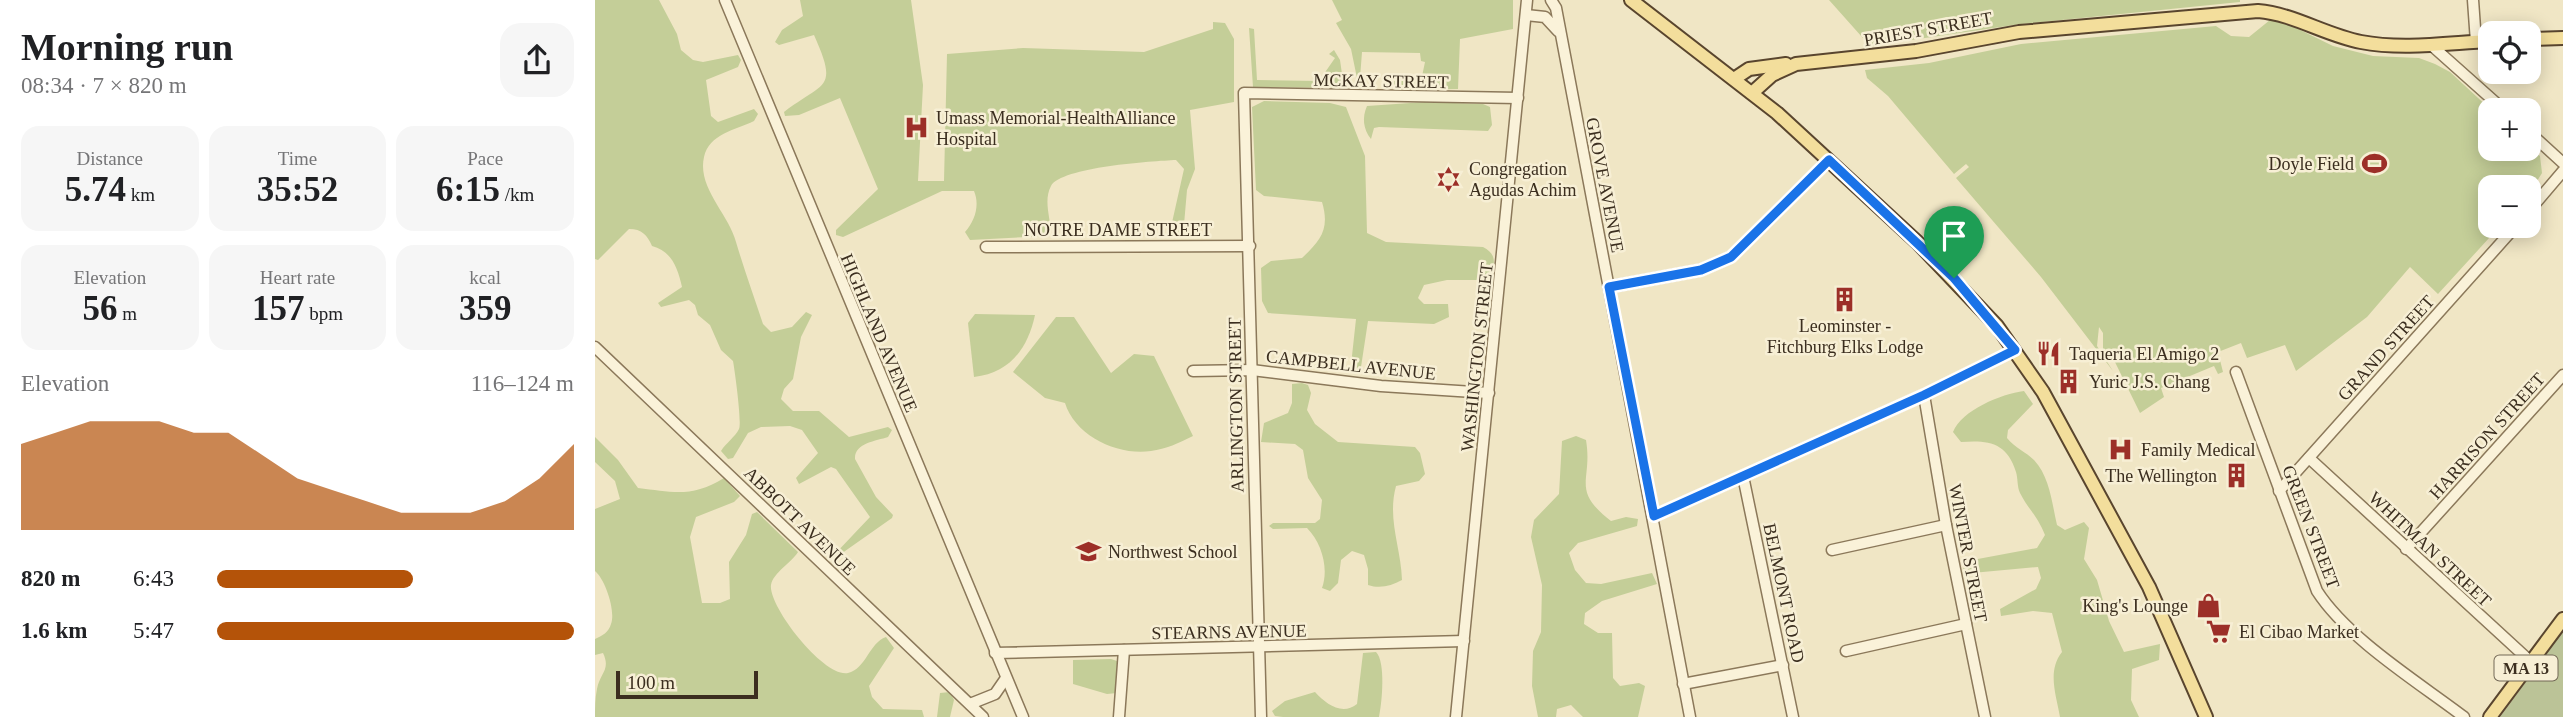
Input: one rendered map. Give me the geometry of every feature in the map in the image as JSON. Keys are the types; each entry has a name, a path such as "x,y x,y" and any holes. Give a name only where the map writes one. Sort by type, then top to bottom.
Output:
{"main road":[{"path":"1631,0 1752,93 1829,160 1954,278 2015,350 2043,392 2149,587 2206,717"},
{"name":"PRIEST STREET","path":"1752,93 1772,75 1796,64 1904,53 2019,32 2258,11 2284,15 2361,42 2476,42"},
{"path":"2541,39 2563,38"},
{"path":"1734,79 1754,67 1796,64"},
{"name":"MA 13","path":"2490,717 2563,618"}],"street":[{"name":"HIGHLAND AVENUE","path":"725,0 1023,717"},
{"name":"WASHINGTON STREET","path":"1456,717 1527,0"},
{"name":"GROVE AVENUE","path":"1551,0 1556,8 1690,717"},
{"path":"2473,0 2476,42"},
{"path":"1526,15 1545,17 1559,31"},
{"path":"2430,44 2491,98"},
{"name":"MCKAY STREET","path":"1244,93 1518,98"},
{"name":"ARLINGTON STREET","path":"1244,93 1261,717"},
{"path":"2541,143 2563,163"},
{"path":"1609,287 1701,270 1731,257 1829,160"},
{"path":"2541,197 2563,171"},
{"name":"GRAND STREET","path":"2279,491 2505,238"},
{"name":"NOTRE DAME STREET","path":"986,247 1250,246"},
{"name":"ABBOTT AVENUE","path":"595,347 983,717"},
{"path":"1654,516 1924,395 2015,350"},
{"name":"CAMPBELL AVENUE","path":"1193,371 1252,370 1381,386 1489,393"},
{"name":"GREEN STREET","path":"2236,372 2317,591 2333,614 2464,717"},
{"name":"HARRISON STREET","path":"2406,549 2563,375"},
{"name":"WINTER STREET","path":"1924,395 1946,525 1985,717"},
{"name":"WHITMAN STREET","path":"2309,458 2531,662"},
{"name":"BELMONT ROAD","path":"1743,476 1793,717"},
{"path":"1832,550 1946,525"},
{"path":"1846,652 1966,624"},
{"name":"STEARNS AVENUE","path":"996,653 1464,641"},
{"path":"1119,717 1124,650"},
{"path":"1683,684 1783,665"},
{"path":"970,704 995,694 1006,678"}],"green space":[{"path":"595,0 659,0 677,34 681,50 693,60 703,62 738,55 741,60 738,67 706,80 711,116 718,122 754,109 758,114 754,121 711,143 704,157 703,168 709,190 732,232 763,324 771,332 792,327 806,312 812,315 801,337 793,379 784,389 781,399 793,411 819,411 849,437 888,427 892,430 888,437 858,449 855,459 876,497 893,515 892,518 838,556 834,555 870,517 836,469 831,467 799,484 796,478 818,453 802,430 790,426 761,427 748,433 733,458 728,459 721,451 740,425 733,361 721,350 710,325 698,315 695,305 689,300 661,307 658,303 682,287 676,267 669,256 652,246 643,233 629,229 598,260 595,259"},
{"path":"800,0 911,0 923,85 918,181 944,181 947,54 1023,48 1144,52 1213,29 1213,22 1225,23 1234,39 1234,102 1190,110 1195,169 1187,190 1183,236 1176,237 1171,227 1184,169 1176,160 1109,166 1058,179 1049,192 1047,204 1051,234 1046,236 970,240 965,232 975,213 977,202 974,191 942,191 843,237 836,235 836,230 878,189 840,98 799,115 785,116 784,112 818,89 826,76 822,53 814,35 779,45 775,42 782,30 803,16"},
{"path":"1332,0 1513,0 1513,29 1460,39 1458,89 1394,90 1394,81 1421,81 1425,62 1421,61 1420,53 1362,52 1360,78 1357,78 1351,49 1336,23 1342,20"},
{"path":"1829,0 2240,2 2021,24 1870,46"},
{"name":"Doyle Field","path":"2270,20 2284,22 2333,46 2373,56 2419,58 2435,64 2450,72 2478,98 2478,161 2541,161 2542,173 2478,175 2478,238 2489,238 2438,294 2410,267 2367,317 2296,371 2285,345 2247,358 2241,343 2218,352 2223,372 2218,374 2214,366 2161,388 2164,397 2140,413 2113,358 2103,349 2103,333 2099,327 2097,346 2113,371 2041,277 1956,178 1969,167 1966,164 1954,174 1888,96 1867,78 1865,70 1929,63 2021,44 2216,26 2231,36 2249,37"},
{"path":"1249,28 1254,29 1257,80 1319,81 1335,58 1329,54 1334,50 1340,60 1344,88 1253,87"},
{"path":"1264,101 1330,103 1346,107 1365,156 1367,233 1386,242 1483,247 1491,254 1494,262 1486,280 1447,280 1424,285 1418,298 1424,304 1448,304 1449,317 1434,324 1368,321 1361,367 1357,370 1351,365 1356,319 1268,313 1262,301 1261,268 1271,261 1302,258 1319,239 1325,220 1322,202 1264,196 1256,190 1252,107"},
{"path":"1425,102 1483,104 1490,107 1492,125 1488,131 1379,127 1374,128 1371,139 1368,135 1364,123 1367,106"},
{"path":"975,314 1035,315 1028,338 1015,357 998,370 974,377 968,323"},
{"path":"1056,317 1074,317 1111,373 1134,354 1154,356 1193,436 1151,451 1138,452 1112,447 1088,434 1078,425 1065,403 1045,398 1013,372"},
{"path":"1292,384 1308,385 1311,393 1307,410 1315,424 1338,442 1415,447 1420,453 1425,474 1419,481 1396,486 1393,510 1402,580 1398,582 1381,587 1368,585 1368,569 1364,555 1352,551 1341,560 1338,583 1330,591 1322,588 1325,573 1320,549 1307,528 1273,529 1269,526 1273,523 1315,523 1320,519 1322,500 1308,478 1303,450 1295,444 1261,442 1264,423 1288,413 1292,403"},
{"path":"2024,391 2033,404 2008,430 2007,438 2031,457 2044,474 2057,525 2065,530 2084,522 2089,528 2084,559 2097,580 2109,621 2124,652 2160,644 2159,660 2132,669 2131,700 2139,717 2060,717 2054,675 2057,659 2062,652 2052,613 2033,611 2001,616 2000,609 2036,589 2041,578 2038,567 1972,573 1963,569 1967,561 2037,548 2045,535 2020,493 2016,472 2007,454 1988,443 1961,442 1953,432 1965,417 1983,404"},
{"path":"1576,436 1586,440 1586,484 1591,501 1611,521 1626,517 1638,519 1637,526 1578,543 1569,553 1575,570 1586,583 1601,584 1652,573 1657,584 1602,601 1585,613 1584,624 1598,633 1612,633 1613,678 1620,686 1639,683 1645,686 1638,717 1583,717 1571,705 1557,709 1556,717 1538,717 1532,686 1533,651 1541,632 1542,585 1531,537 1534,520 1559,494 1562,441"},
{"path":"595,437 618,460 638,488 672,492 692,491 724,478 740,496 734,502 696,517 690,537 702,603 720,603 730,599 729,562 746,535 752,514 757,512 798,552 775,576 771,585 778,608 799,639 825,664 838,672 848,673 859,667 875,645 886,637 894,648 869,686 872,697 883,709 922,710 924,717 595,717 598,684 606,664 603,653 595,655 595,639 610,627 612,611 609,596 595,571 595,509 620,499 615,481 595,462"},
{"path":"2563,631 2563,717 2500,717"},
{"path":"1376,652 1382,673 1379,717 1283,717 1275,716 1272,711 1285,701 1315,692 1324,701 1340,709 1357,704 1363,653"},
{"path":"1073,660 1117,661 1117,693 1107,694 1073,684"},
{"path":"950,692 954,700 950,717 937,717 940,693"}],"place":[{"name":"Umass Memorial-HealthAlliance Hospital","path":"916,128"},
{"name":"Doyle Field","path":"2374,164"},
{"name":"Congregation Agudas Achim","path":"1449,179"},
{"name":"Leominster - Fitchburg Elks Lodge","path":"1845,299"},
{"name":"Taqueria El Amigo 2","path":"2049,354"},
{"name":"Yuric J.S. Chang","path":"2069,382"},
{"name":"Family Medical","path":"2121,450"},
{"name":"The Wellington","path":"2237,476"},
{"name":"Northwest School","path":"1088,552"},
{"name":"King's Lounge","path":"2208,606"},
{"name":"El Cibao Market","path":"2219,632"}],"route":[{"path":"1829,160 1954,278 2015,350 1924,395 1654,516 1609,287 1701,270 1719,264 1740,251 1829,160"}]}
